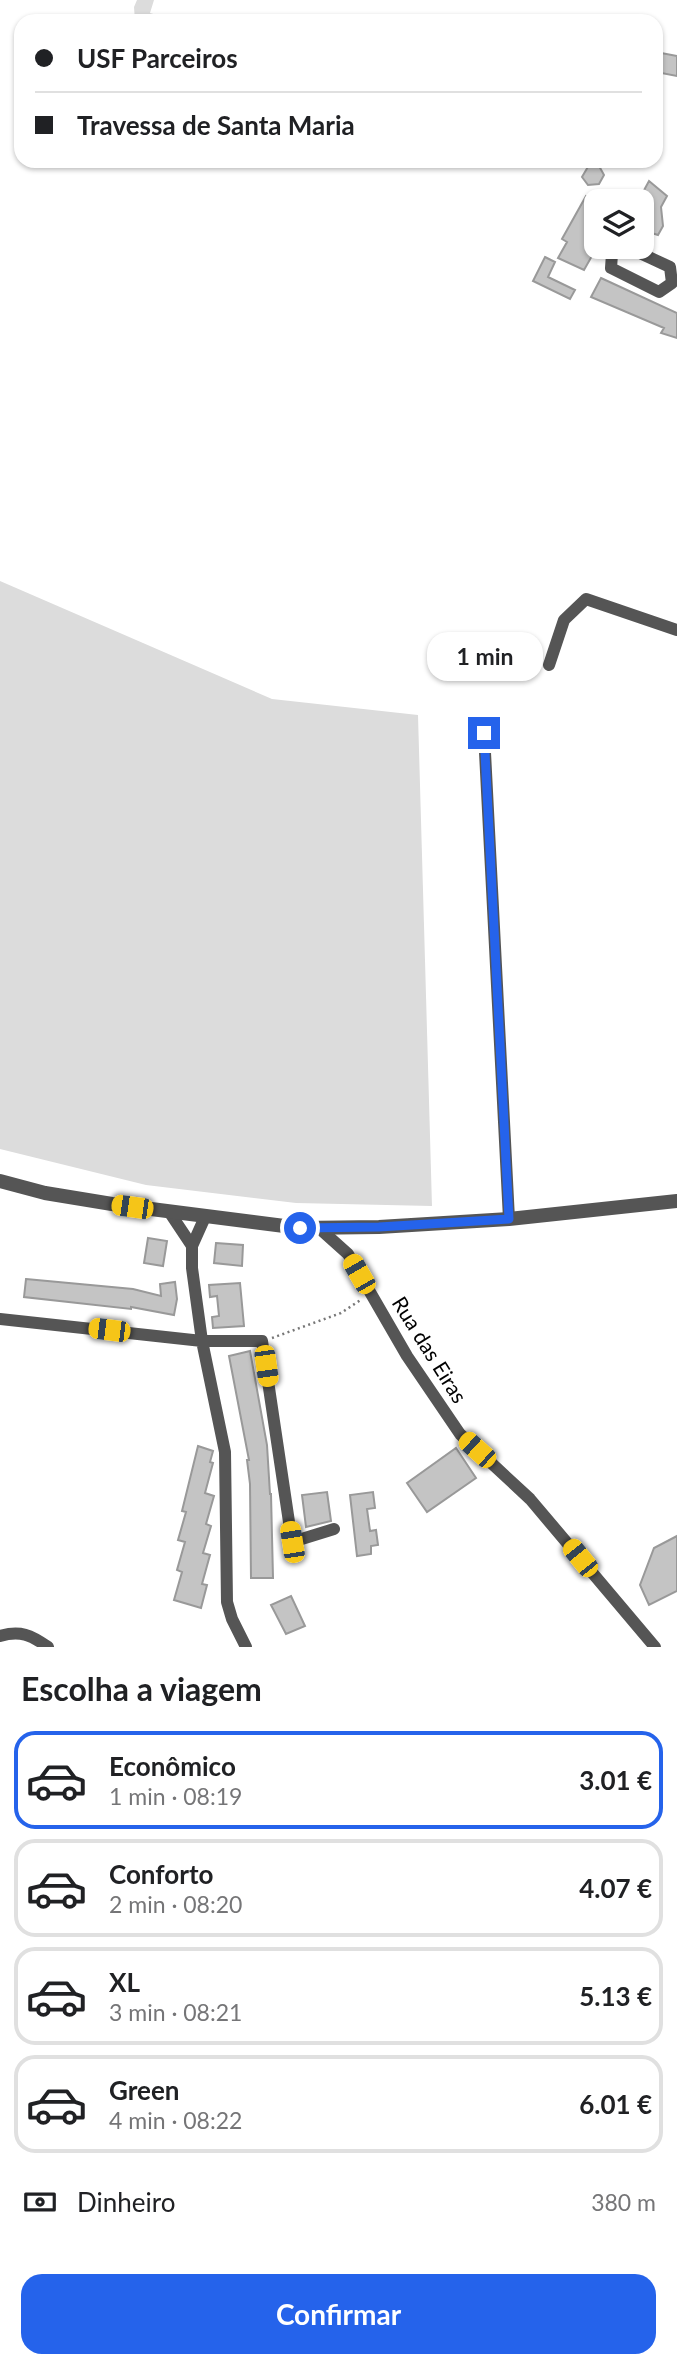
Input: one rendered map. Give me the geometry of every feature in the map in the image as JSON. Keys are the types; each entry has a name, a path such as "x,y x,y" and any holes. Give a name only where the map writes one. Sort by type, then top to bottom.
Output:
{"street":[{"path":"612,259 611,268 659,292 674,285 670,267 653,259"},
{"path":"549,666 564,620 586,600 677,630"},
{"path":"484,733 509,1219"},
{"path":"0,1181 45,1193 170,1213 300,1228 509,1219 677,1201"},
{"path":"170,1213 192,1246"},
{"path":"205,1217 192,1246 192,1268 202,1341 225,1452 227,1602 246,1647"},
{"path":"348,1254 349,1227"},
{"name":"Rua das Eiras","path":"319,1228 348,1254 407,1356 460,1434 547,1517 655,1647"},
{"path":"0,1319 202,1341 262,1341 292,1542 334,1529"},
{"path":"0,1636 15,1631 33,1636 48,1647"}],"path":[{"path":"262,1341 341,1313 370,1293"}],"shaded area":[{"path":"137,0 154,0 150,13 153,14 134,14"},
{"path":"0,581 272,699 418,715 432,1206 296,1203 146,1185 0,1149"}],"building":[{"path":"663,53 677,56 677,76 663,73"},
{"path":"587,168 600,168 604,175 599,184 588,185 582,177"},
{"path":"649,181 667,196 661,207 663,226 658,235 654,234 654,189 645,189"},
{"path":"584,200 584,259 590,259 584,270 558,258 567,242 562,239"},
{"path":"545,257 555,262 548,277 575,290 570,299 533,281"},
{"path":"601,278 677,313 677,338 661,333 664,328 591,297"},
{"path":"148,1238 167,1241 163,1266 144,1263"},
{"path":"216,1243 243,1245 242,1266 214,1263"},
{"path":"26,1279 133,1289 161,1296 160,1284 175,1282 177,1299 174,1315 131,1307 24,1297"},
{"path":"240,1283 244,1326 213,1328 212,1317 219,1316 217,1296 210,1297 209,1285"},
{"path":"250,1351 267,1445 273,1578 251,1578 249,1460 229,1356"},
{"path":"198,1446 213,1451 210,1462 213,1463 205,1493 214,1496 206,1524 211,1526 203,1553 210,1555 202,1584 207,1585 201,1608 174,1600 182,1572 177,1570 185,1542 178,1540 186,1512 182,1511"},
{"path":"456,1448 476,1478 427,1512 407,1483"},
{"path":"327,1492 331,1521 306,1527 302,1495"},
{"path":"373,1492 375,1508 367,1509 370,1531 376,1530 378,1545 371,1546 371,1554 357,1556 350,1495"},
{"path":"677,1536 677,1591 649,1605 640,1585 654,1548"},
{"path":"291,1596 305,1626 286,1634 271,1605"}],"route":[{"path":"300,1228 379,1227 509,1219 484,733"}]}
